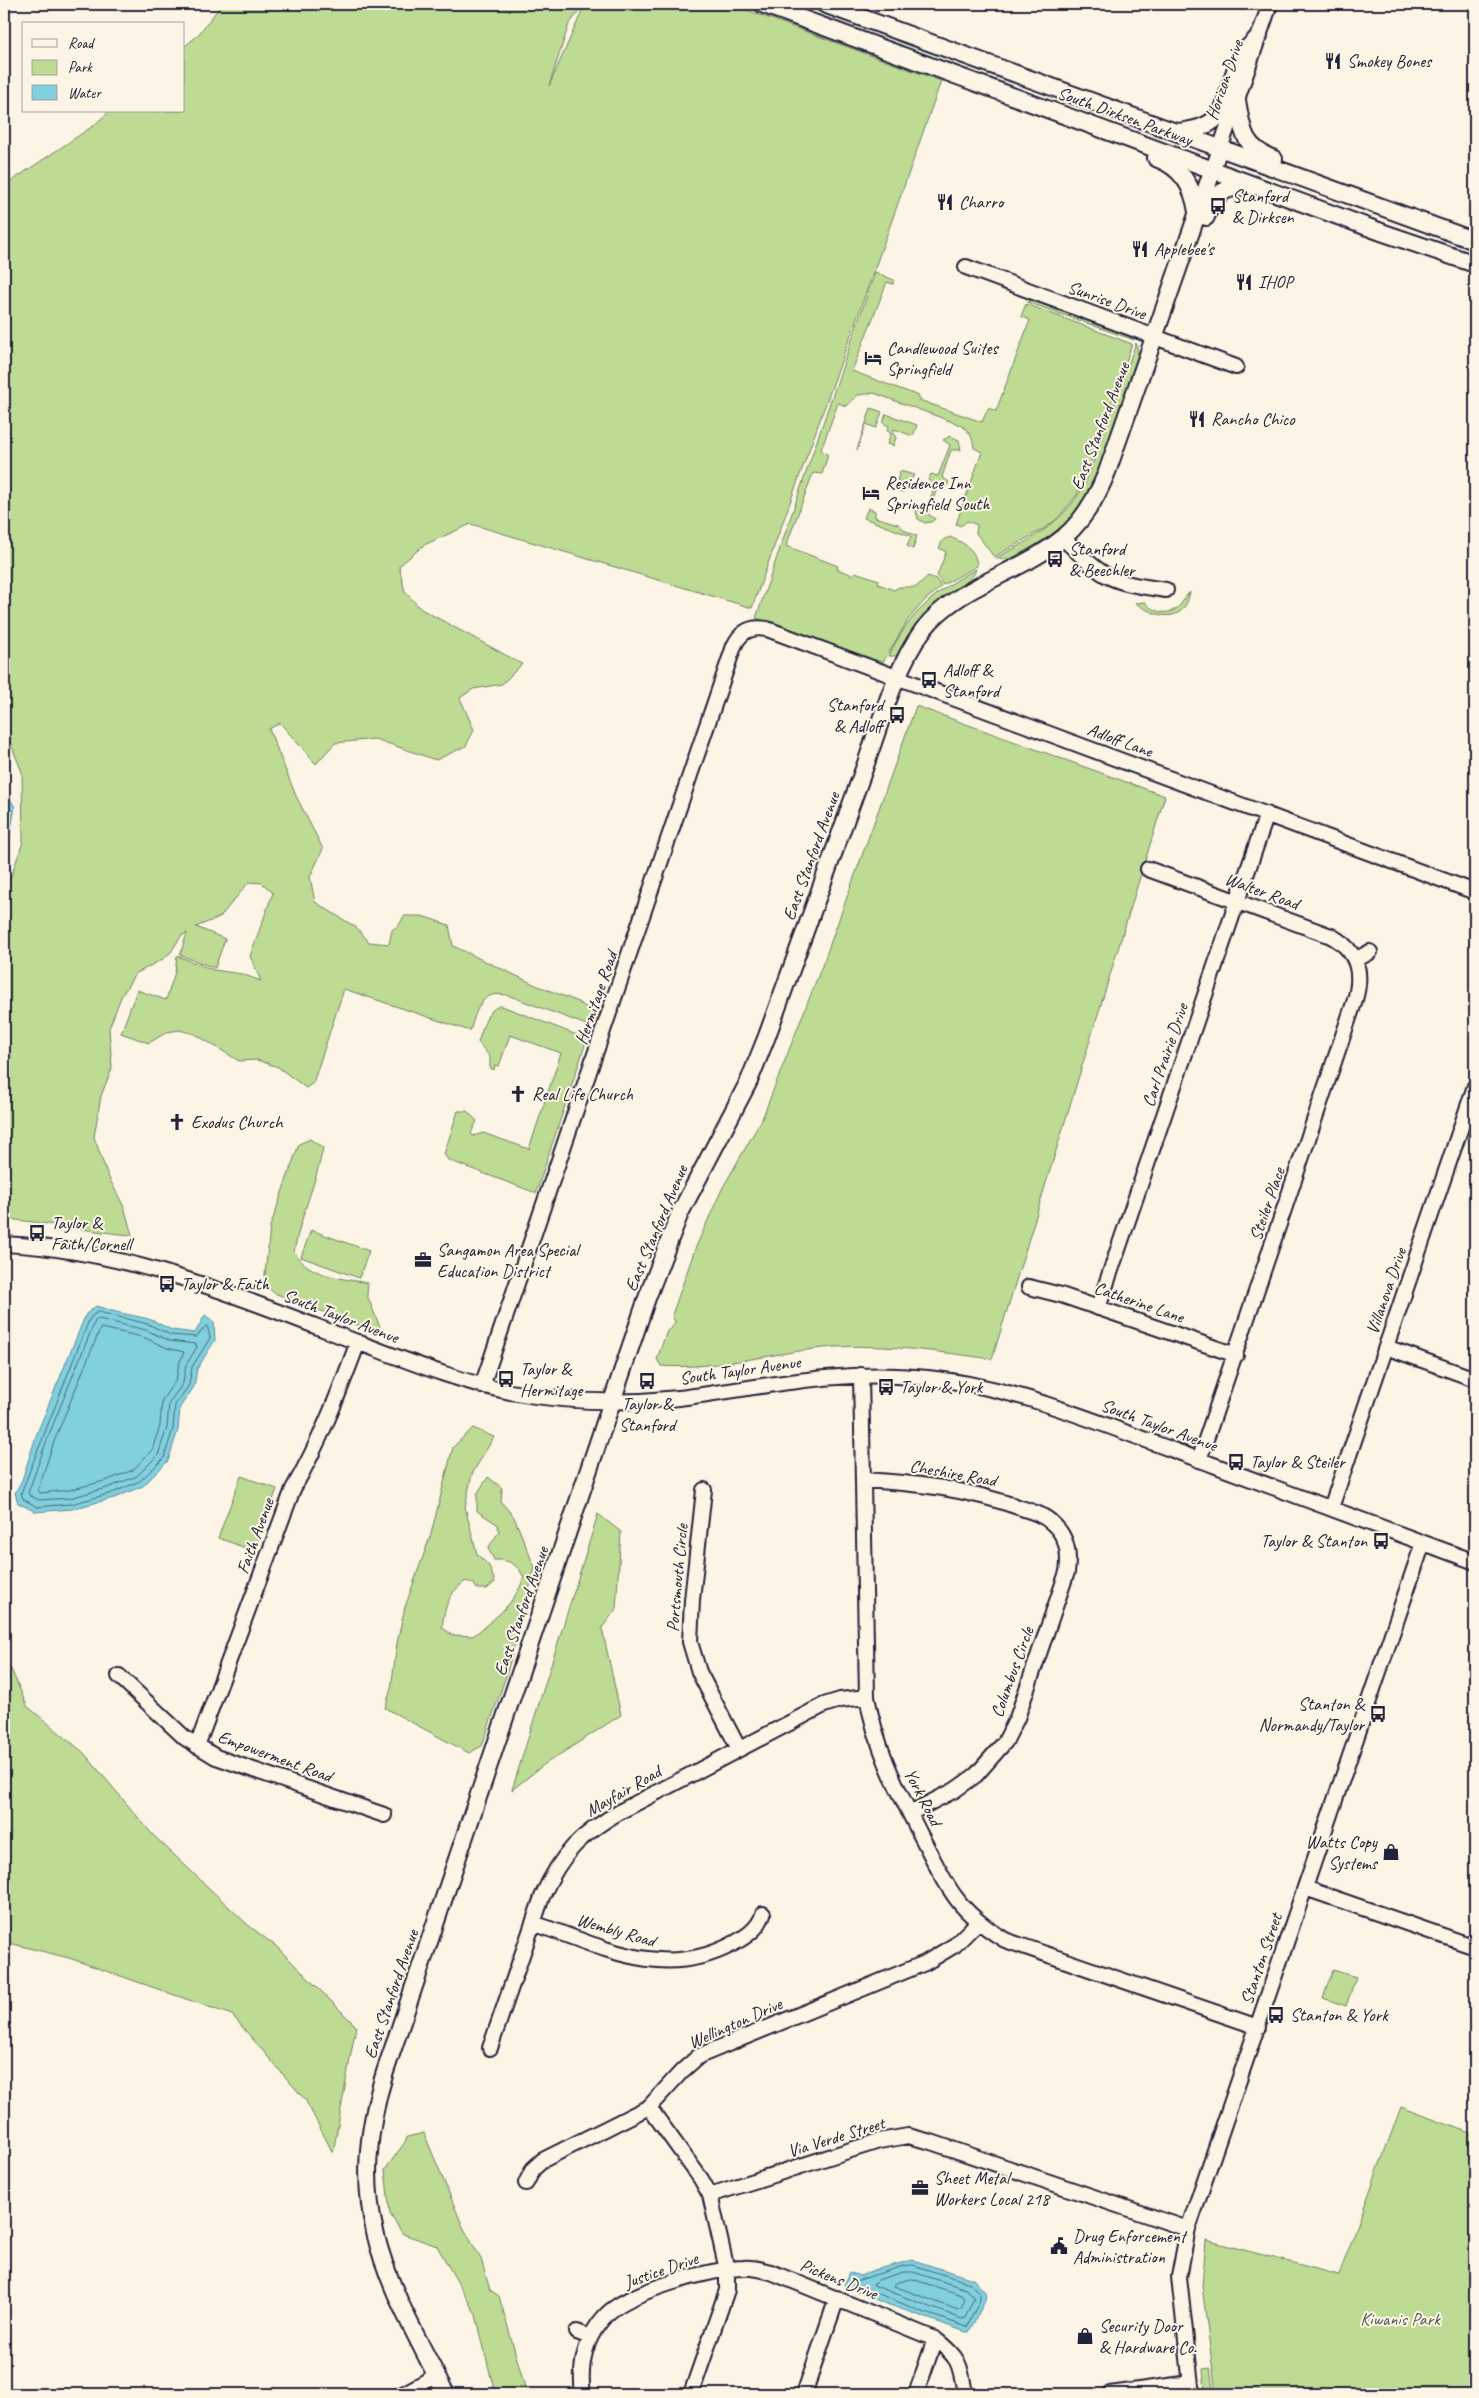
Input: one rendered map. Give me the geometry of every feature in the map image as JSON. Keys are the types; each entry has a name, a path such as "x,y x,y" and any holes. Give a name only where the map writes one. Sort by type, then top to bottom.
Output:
{"main road":[{"name":"South Dirksen Parkway","path":"762,4 1475,264"},
{"name":"South Dirksen Parkway","path":"824,4 1475,241"},
{"path":"1174,132 1189,131 1204,126 1217,118 1224,106 1242,56 1259,36"},
{"path":"1237,100 1245,137 1253,149 1262,155 1311,174 1338,192"},
{"path":"1083,121 1113,142 1169,163 1178,170 1185,176 1191,188 1197,212"},
{"name":"East Stanford Avenue","path":"446,2394 401,2307 379,2254 372,2224 367,2181 371,2125 385,2072 667,1244 694,1184 749,1081 768,1036 898,679 914,643 945,606 1063,538 1088,510 1101,487 1213,169"},
{"path":"1180,261 1197,241 1214,198 1235,187 1256,185"}],"street":[{"name":"Horizon Drive","path":"1213,169 1270,4"},
{"path":"981,84 989,64"},
{"name":"Sunrise Drive","path":"966,267 1236,367"},
{"path":"1063,538 1088,564 1106,577 1133,586 1166,590"},
{"name":"Adloff Lane","path":"752,628 767,629 1475,892"},
{"name":"Hermitage Road","path":"482,1386 734,646 739,636 752,628"},
{"name":"Carl Prairie Drive","path":"1098,1308 1267,814"},
{"name":"Walter Road","path":"1148,869 1331,936 1344,945 1355,960"},
{"path":"1355,960 1370,952"},
{"name":"Steiler Place","path":"1199,1460 1358,991 1360,974 1355,960"},
{"name":"Villanova Drive","path":"1331,1508 1475,1086"},
{"name":"South Taylor Avenue","path":"4,1244 78,1251 156,1269 425,1368 482,1386 560,1400 613,1401 677,1398 808,1378 861,1375 928,1378 996,1389 1050,1405 1475,1562"},
{"name":"Catherine Lane","path":"1029,1288 1098,1308 1236,1355"},
{"name":"Faith Avenue","path":"197,1746 293,1489 310,1460 328,1422 358,1342"},
{"path":"1386,1347 1475,1380"},
{"name":"York Road","path":"861,1375 867,1697 879,1747 910,1814 940,1872 957,1899 978,1922 1005,1940 1258,2027"},
{"name":"Cheshire Road","path":"863,1480 926,1484 953,1488 993,1498 1034,1512"},
{"name":"Portsmouth Circle","path":"704,1490 690,1642 699,1672 739,1749"},
{"name":"Columbus Circle","path":"910,1814 955,1790 976,1775 997,1753 1016,1718 1068,1563 1067,1548 1059,1530 1047,1519 1034,1512"},
{"name":"Stanton Street","path":"1191,2389 1180,2304 1179,2277 1188,2229 1423,1542"},
{"name":"Empowerment Road","path":"119,1676 175,1730 197,1746 232,1763 384,1815"},
{"name":"Mayfair Road","path":"490,2048 552,1874 566,1853 584,1835 600,1822 824,1705 840,1700 867,1697"},
{"path":"1305,1888 1475,1947"},
{"name":"Wembly Road","path":"533,1923 634,1957 671,1962 702,1957 720,1950 748,1934 762,1920 763,1914"},
{"name":"Wellington Drive","path":"526,2183 533,2169 543,2160 649,2107 682,2071 708,2052 925,1963 955,1945 978,1922"},
{"path":"649,2107 710,2195 727,2270 727,2290 691,2394"},
{"name":"Via Verde Street","path":"710,2195 879,2141 908,2136 931,2142 1188,2229"},
{"name":"Pickens Drive","path":"727,2270 745,2267 771,2272 935,2339 952,2352 959,2363 965,2394"},
{"name":"Justice Drive","path":"583,2394 581,2379 584,2335 606,2316 628,2300 674,2282 727,2270"},
{"path":"804,2394 837,2298"},
{"path":"916,2394 935,2339"},
{"path":"403,2394 436,2376"},
{"path":"1110,2394 1191,2389"}],"green space":[{"path":"222,4 730,4 941,81 752,608 471,524 424,545 399,566 405,592 421,609 522,664 502,684 473,689 460,698 474,730 466,746 436,760 375,739 335,743 316,764 280,723 269,729 296,796 323,849 310,877 315,902 357,928 369,942 389,944 392,930 399,925 404,916 422,916 449,925 453,946 538,986 576,1001 587,1008 594,1010 605,1007 600,1024 595,1026 596,1019 594,1018 592,1026 589,1026 510,996 500,994 492,995 482,1002 470,1031 344,989 313,1083 306,1088 278,1067 257,1060 239,1061 195,1034 179,1030 167,1032 149,1043 121,1033 137,990 166,1000 175,972 177,956 214,970 242,974 261,981 250,956 273,893 262,883 249,882 220,917 196,927 225,939 215,968 180,955 187,933 181,936 171,952 163,959 135,974 121,997 109,1028 112,1068 101,1096 94,1137 108,1176 124,1207 132,1235 4,1219 4,896 23,842 22,772 4,727 4,186 93,126 109,112 185,112 185,46 198,35","holes":["582,8 583,9 549,86 569,24"]},
{"path":"875,272 894,280 893,284 887,282 852,371 919,396 919,400 982,422 988,408 996,411 1030,320 1021,316 1026,304 1132,344 1087,473 1076,496 1058,518 1045,528 994,557 976,533 977,525 967,521 961,526 956,524 982,452 974,448 973,440 968,431 958,424 874,393 858,395 846,406 838,403 821,450 828,455 822,474 813,473 786,546 838,566 837,569 853,575 855,572 879,580 878,584 894,590 899,587 916,587 928,576 936,579 941,587 923,602 908,620 882,664 756,618"},
{"path":"1031,300 1125,334 1134,340 1027,302"},
{"path":"1136,343 1137,358 1108,443 1100,465 1080,505 1063,525 1044,540 1012,558 1005,560 996,558 1024,543 1049,526 1070,506 1079,493 1087,479"},
{"path":"871,408 882,412 876,428 866,424 857,450"},
{"path":"886,414 917,425 913,436 894,429 893,433 896,438 893,446 887,444 891,433 887,431 889,426 883,423"},
{"path":"950,436 959,440 961,450 951,450 942,477 949,482 946,487 938,486 928,514 935,519 925,523 918,519 916,511 919,506 927,508 935,485 928,480 931,474 938,476 950,445 943,440"},
{"path":"900,471 914,475 903,492 899,491 902,483 897,481"},
{"path":"868,508 875,511 875,517 898,524 906,531 917,536 913,549 907,546 911,536 864,518"},
{"path":"950,537 964,544 972,551 977,566 943,585 937,576 946,552 939,548 943,540"},
{"path":"976,569 971,578 944,596 929,609 896,656 889,656 905,628 925,605 948,586"},
{"path":"1190,592 1187,603 1182,610 1168,616 1152,612 1135,603 1145,602 1152,609 1167,612 1176,609"},
{"path":"916,706 1165,796 992,1359 914,1349 855,1346 813,1349 727,1363 661,1366 657,1359 667,1331 671,1329 675,1322 672,1315 695,1249 722,1189 762,1119 825,958"},
{"path":"502,1006 587,1039 536,1193 448,1160 444,1154 458,1111 467,1111 477,1121 471,1133 473,1136 483,1133 529,1149 561,1053 510,1035 499,1066 495,1065 494,1070 490,1068 490,1057 478,1042 489,1014 492,1010"},
{"path":"310,1139 323,1148 294,1252 308,1267 317,1271 337,1278 368,1283 367,1295 380,1327 374,1331 274,1293 264,1284 270,1227 299,1144"},
{"path":"311,1230 369,1251 359,1278 301,1257"},
{"path":"473,1428 494,1437 472,1474 465,1507 477,1554 489,1566 495,1582 487,1589 477,1589 474,1584 466,1581 455,1590 448,1601 442,1627 452,1635 473,1636 496,1617 509,1603 520,1588 524,1578 512,1563 494,1560 488,1548 499,1532 497,1524 477,1511 477,1494 488,1477 502,1488 501,1502 514,1517 535,1568 506,1676 482,1746 469,1753 385,1708 391,1689 397,1643 405,1607 431,1534 453,1447"},
{"path":"241,1476 277,1489 254,1551 218,1538"},
{"path":"598,1514 621,1532 616,1609 602,1628 621,1715 542,1766 512,1790"},
{"path":"4,1663 11,1669 27,1706 84,1753 152,1834 248,1925 277,1947 356,2026 333,2153 306,2101 232,2015 69,1958 13,1944 4,1938 4,1852 6,1844 4,1842"},
{"path":"1333,1970 1356,1977 1346,2006 1323,1998"},
{"name":"Kiwanis Park","path":"1401,2107 1475,2135 1475,2394 1216,2394 1202,2286 1206,2240 1339,2275"},
{"path":"424,2133 463,2227 481,2259 490,2290 499,2296 527,2394 495,2394 476,2315 437,2246 403,2234 390,2214 385,2170 407,2137"},
{"path":"1210,2368 1213,2390 1205,2391 1203,2369"}],"water":[{"path":"4,789 15,807 4,869"},
{"path":"96,1306 149,1319 172,1330 195,1333 205,1315 214,1322 215,1340 197,1369 194,1387 180,1407 178,1430 168,1461 143,1486 114,1498 72,1509 36,1512 18,1503 15,1493 22,1480 37,1433 86,1314"},
{"path":"913,2260 973,2279 986,2293 985,2301 969,2332 881,2302 844,2285 849,2272 860,2276 874,2270"}],"place":[{"name":"Smokey Bones","path":"1333,61"},
{"name":"Charro","path":"945,202"},
{"name":"Stanford & Dirksen","path":"1218,206"},
{"name":"Applebee's","path":"1140,249"},
{"name":"IHOP","path":"1244,282"},
{"name":"Candlewood Suites Springfield","path":"873,358"},
{"name":"Rancho Chico","path":"1197,419"},
{"name":"Residence Inn Springfield South","path":"871,493"},
{"name":"Stanford & Beechler","path":"1055,559"},
{"name":"Adloff & Stanford","path":"929,680"},
{"name":"Stanford & Adloff","path":"897,715"},
{"name":"Real Life Church","path":"518,1094"},
{"name":"Exodus Church","path":"177,1122"},
{"name":"Taylor & Faith/Cornell","path":"37,1233"},
{"name":"Sangamon Area Special Education District","path":"423,1260"},
{"name":"Taylor & Faith","path":"167,1284"},
{"name":"Taylor & Hermitage","path":"506,1379"},
{"name":"Taylor & Stanford","path":"647,1381"},
{"name":"Taylor & York","path":"886,1387"},
{"name":"Taylor & Steiler","path":"1236,1462"},
{"name":"Taylor & Stanton","path":"1381,1541"},
{"name":"Stanton & Normandy/Taylor","path":"1378,1714"},
{"name":"Watts Copy Systems","path":"1391,1852"},
{"name":"Stanton & York","path":"1276,2015"},
{"name":"Sheet Metal Workers Local 218","path":"920,2188"},
{"name":"Drug Enforcement Administration","path":"1059,2246"},
{"name":"Security Door & Hardware Co.","path":"1085,2336"}]}
